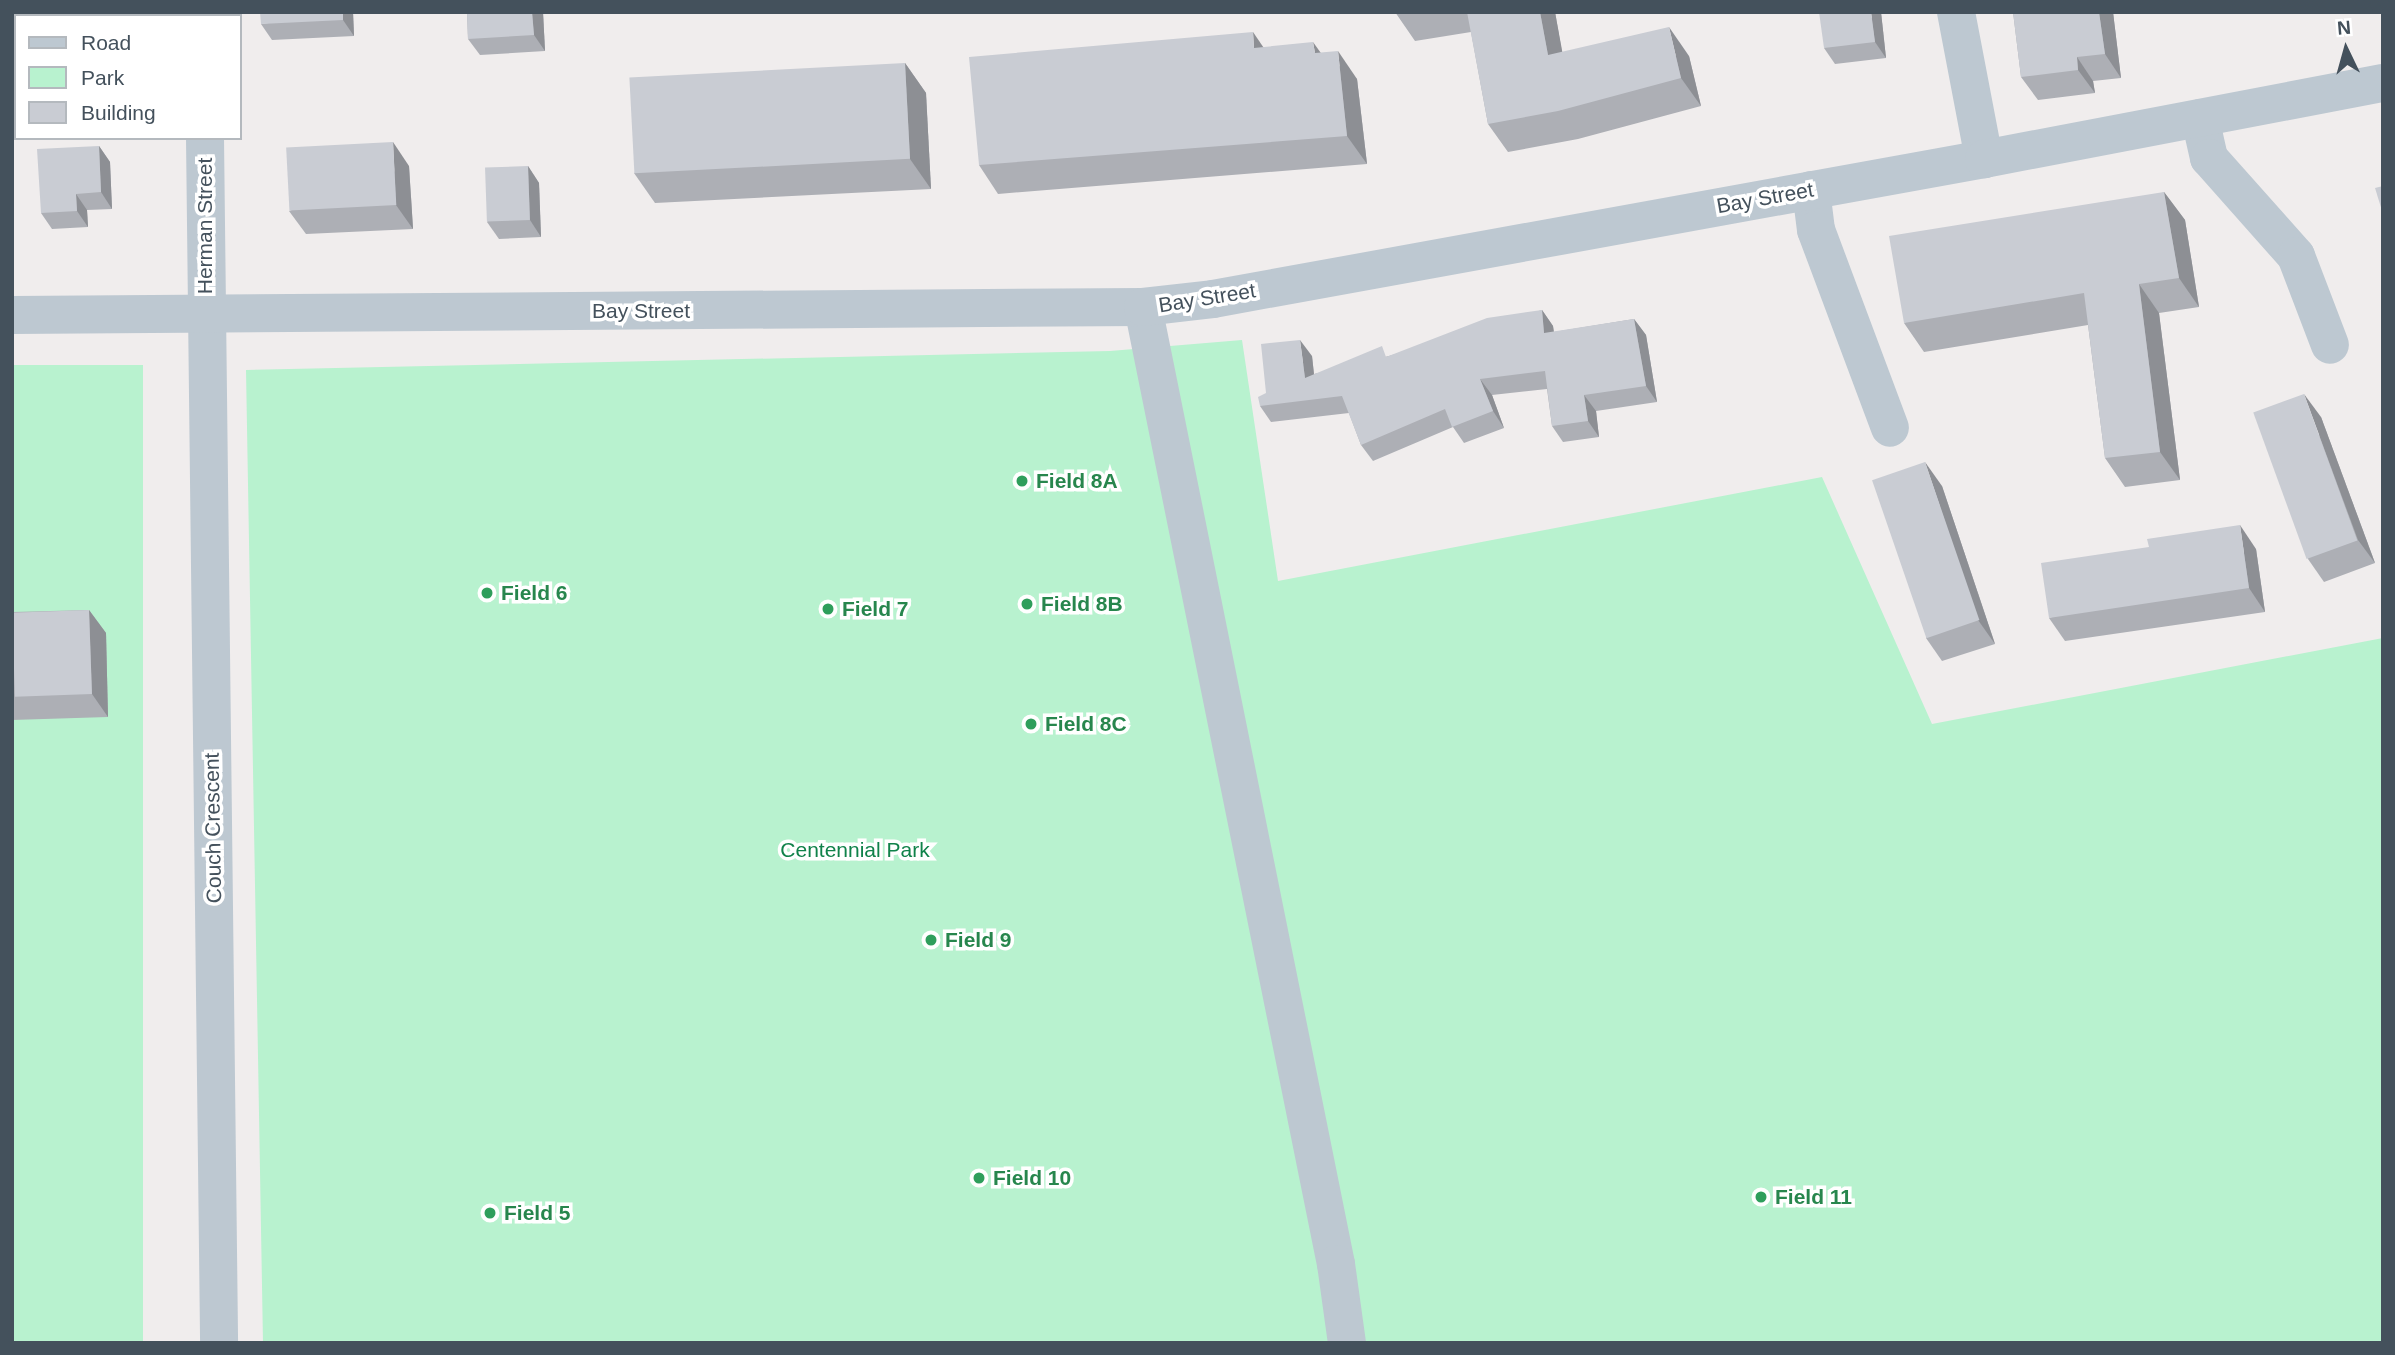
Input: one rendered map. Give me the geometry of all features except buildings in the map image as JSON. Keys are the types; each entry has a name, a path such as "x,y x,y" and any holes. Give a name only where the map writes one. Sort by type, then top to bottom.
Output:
{"street":[{"path":"1956,12 1984,159"},
{"name":"Bay Street","path":"12,315 1143,307 1213,299 1984,159 2383,83"},
{"path":"2200,118 2209,158 2296,256 2330,345"},
{"name":"Herman Street","path":"205,140 206,314"},
{"path":"1811,190 1816,230 1890,428"},
{"path":"1143,307 1336,1264 1347,1343"},
{"name":"Couch Crescent","path":"206,314 219,1343"}],"green space":[{"name":"Centennial Park","path":"1242,340 1278,581 1822,477 1932,724 2383,638 2383,1343 263,1343 246,370 1110,351"},
{"path":"12,365 143,365 143,1343 12,1343"}],"place":[{"name":"Field 8A","path":"1022,481"},
{"name":"Field 6","path":"487,593"},
{"name":"Field 8B","path":"1027,604"},
{"name":"Field 7","path":"828,609"},
{"name":"Field 8C","path":"1031,724"},
{"name":"Field 9","path":"931,940"},
{"name":"Field 10","path":"979,1178"},
{"name":"Field 11","path":"1761,1197"},
{"name":"Field 5","path":"490,1213"}]}
